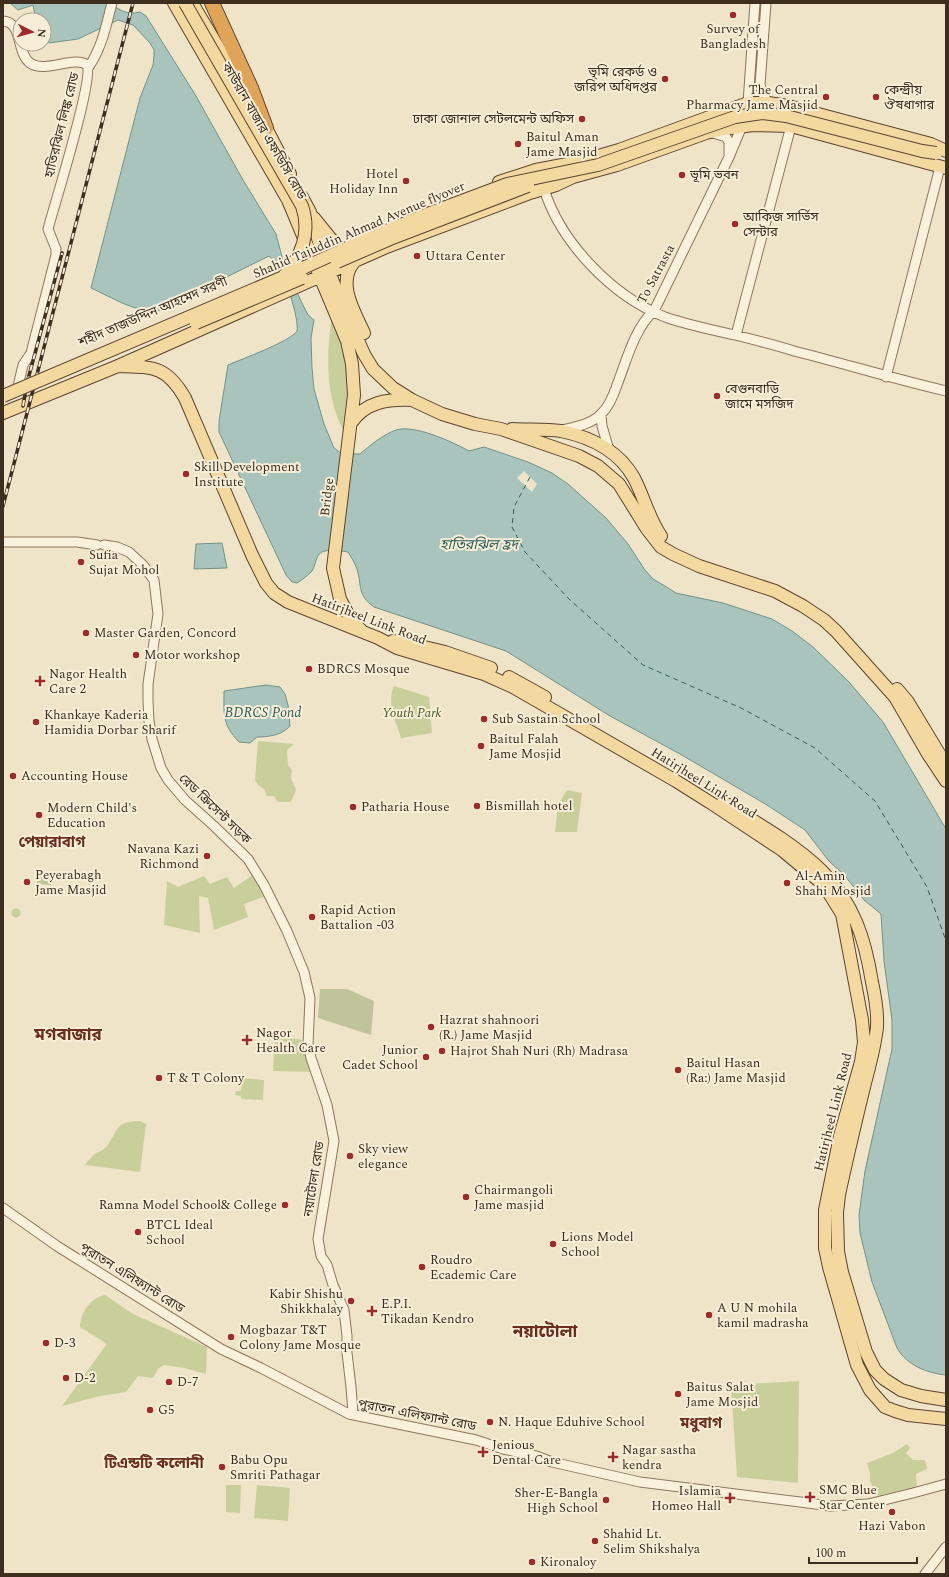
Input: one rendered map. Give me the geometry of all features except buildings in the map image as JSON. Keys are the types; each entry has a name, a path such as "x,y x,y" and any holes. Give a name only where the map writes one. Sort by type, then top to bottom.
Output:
{"highway":[{"path":"212,3 251,88 266,128"}],"main road":[{"name":"কাউরান বাজার এফডিসি রোড","path":"174,3 288,200 297,220 318,257 325,274"},
{"path":"185,3 302,206 306,223 306,235 302,248 298,257 279,275"},
{"name":"কাউরান বাজার এফডিসি রোড","path":"192,3 266,128 310,212 318,257"},
{"path":"748,103 750,118 754,122 761,125"},
{"path":"742,126 748,103"},
{"name":"শহীদ তাজউদ্দিন আহমেদ সরণী","path":"11,389 112,343 279,275 340,247 508,178 536,170 598,157 639,144 725,110 748,103 768,103 803,109 931,144 942,152"},
{"path":"768,103 786,126"},
{"path":"725,110 728,128"},
{"name":"Shahid Tajuddin Ahmad Avenue flyover","path":"3,396 279,275 435,211 507,184 598,165 721,122 746,115 762,113 786,116 922,151 942,152"},
{"path":"3,413 118,366 273,294 299,286 384,248 573,177 616,165 710,132 742,126 786,126 943,168"},
{"name":"Shahid Tajuddin Ahmad Avenue flyover","path":"3,404 273,294 397,236 521,188 560,178 573,177"},
{"path":"310,212 323,230 340,247"},
{"path":"279,275 295,257 298,248 297,220"},
{"path":"354,262 350,266 347,276 347,291 373,356 385,379"},
{"path":"325,274 338,295 366,358 373,369 402,394 412,400 456,419 500,429 579,456 598,466 619,484 650,534 661,546 718,574 757,584 775,591 803,606 830,625 895,697 928,754 946,781"},
{"path":"325,274 350,348 354,382 351,424"},
{"name":"Hatirjheel Link Road","path":"118,366 147,367 158,370 165,373 179,387 237,516 252,555 272,592 288,602 408,652 484,674 513,687 676,781 760,834 805,868 824,885 842,914 862,1020 864,1042 861,1062 840,1136 825,1210 825,1248 829,1267 857,1365 870,1390 884,1406 895,1412 908,1415 946,1419"},
{"path":"11,389 18,407"},
{"path":"351,424 361,411 374,404 396,400 412,400"},
{"name":"Bridge","path":"334,559 351,424"},
{"path":"500,429 560,431 589,440 609,450 622,461 634,478 653,523 662,537 671,545 691,560 774,586 804,602 838,625 904,696 946,765"},
{"name":"Hatirjheel Link Road","path":"334,559 334,568 340,599 351,620 372,636"},
{"path":"372,636 445,652 488,666 527,685 706,792 797,849 829,879 844,898 855,916 866,951 875,999 877,1026 839,1195 837,1213 838,1252 842,1272 866,1352 875,1370 884,1379 901,1390 911,1394 946,1400"},
{"path":"842,914 846,919 851,934 868,1015 875,1040"}],"street":[{"path":"88,68 97,54 112,3"},
{"path":"748,103 755,3"},
{"path":"766,3 760,85 768,103"},
{"name":"হাতিরঝিল লিঙ্ক রোড","path":"3,21 9,22 14,26 25,58 34,65 48,66 82,62 87,65 88,68 88,77 83,102 48,230 56,249 56,255 31,353 11,389"},
{"name":"To Satrasta","path":"601,415 613,395 642,325 646,318 654,311 729,157 742,126"},
{"path":"736,335 786,143 786,126"},
{"path":"710,132 726,137 730,146 729,157"},
{"path":"886,377 943,168"},
{"path":"544,189 554,214 569,239 593,267 616,288 654,311 678,321 813,355 886,377 946,391"},
{"path":"636,301 641,312 642,325"},
{"path":"560,431 590,422 601,415 602,426 609,450"},
{"name":"রেড ক্রিসেন্ট সড়ক","path":"3,542 76,542 117,547 129,552 135,557 154,580 158,614 148,684 148,701 149,721 156,754 161,768 168,780 185,800 248,859"},
{"name":"নয়াটোলা রোড","path":"248,859 264,885 290,936 304,972 310,998 308,1045 327,1105 334,1141 318,1239 321,1256 327,1265 333,1285 344,1310 347,1336 346,1353 352,1387 353,1413 359,1416"},
{"name":"পুরাতন এলিফ্যান্ট রোড","path":"3,1208 57,1246 221,1349 349,1414 476,1440 503,1449 640,1482 830,1506 868,1504 946,1484"},
{"path":"926,1574 946,1547"}],"green space":[{"path":"332,315 343,345 348,372 347,406 344,432 333,404 330,390 328,361"},
{"name":"Youth Park","path":"394,686 429,697 432,733 401,738 391,705"},
{"path":"258,741 294,744 287,750 288,765 292,770 291,778 296,790 291,802 278,802 274,796 266,796 265,790 258,785 255,780"},
{"path":"567,790 582,793 577,832 555,832 558,805"},
{"path":"38,873 51,874 51,885 37,884"},
{"path":"254,874 266,896 244,904 248,917 214,930 208,898 199,896 200,933 164,925 167,881 178,887 204,876 210,884 227,877 234,888"},
{"path":"14,909 18,909 20,913 18,917 14,917 12,915 12,911"},
{"path":"320,989 347,989 374,1001 371,1035 318,1018"},
{"path":"275,1036 311,1041 316,1072 273,1071"},
{"path":"242,1078 264,1080 263,1100 241,1099 241,1096 235,1095 236,1091 241,1091"},
{"path":"140,1121 146,1124 140,1172 85,1165 96,1153 106,1147 121,1125"},
{"path":"105,1295 133,1314 207,1347 206,1374 184,1368 164,1365 158,1369 153,1378 138,1376 126,1392 100,1396 62,1406 106,1345 104,1342 80,1327 82,1316 87,1306 95,1299"},
{"path":"799,1381 798,1483 737,1477 731,1385"},
{"path":"907,1444 910,1448 906,1453 913,1460 925,1460 927,1469 916,1474 917,1487 877,1496 870,1481 867,1463 893,1453"},
{"path":"226,1485 241,1485 240,1513 226,1512"},
{"path":"257,1485 290,1488 288,1521 254,1518"}],"water":[{"name":"হাতিরঝিল হ্রদ","path":"10,3 107,3 122,11 130,13 140,12 146,16 196,96 243,180 276,234 284,264 308,315 314,320 311,338 314,389 324,424 334,448 342,454 360,454 377,440 391,432 396,430 413,429 444,439 469,451 484,447 528,462 552,473 568,484 606,518 628,544 645,570 653,579 676,593 723,603 772,619 792,631 813,647 849,682 883,722 946,829 946,1375 924,1370 918,1367 906,1359 897,1348 872,1282 860,1233 859,1215 865,1171 892,1049 892,1020 884,961 881,914 864,900 845,876 828,860 805,830 767,805 680,754 610,716 506,651 374,607 362,594 357,569 348,552 331,550 322,552 319,554 312,571 297,583 292,582 286,575 219,432 219,421 228,365 276,345 286,340 297,331 294,307 281,271 277,264 269,256 158,311 149,311 132,307 91,288 140,98 153,65 154,50 150,43 133,25 118,20 78,39 52,43 52,12 34,12 33,5 18,10"},
{"path":"222,543 227,568 194,569 196,544"},
{"name":"BDRCS Pond","path":"266,685 280,687 285,694 288,705 290,726 283,732 275,735 257,737 250,743 239,742 229,730 225,719 224,691"}],"pier":[{"path":"524,471 537,484 532,492 517,478"}],"ferry route":[{"path":"530,477 514,507 512,527 525,552 569,599 643,665 741,708 815,748 875,801 927,887 946,941"}],"railway":[{"path":"3,506 133,3"},
{"path":"23,406 27,383 62,253"}],"place":[{"name":"Survey of Bangladesh","path":"733,15"},
{"name":"ভূমি রেকর্ড ও জরিপ অধিদপ্তর","path":"665,79"},
{"name":"The Central Pharmacy Jame Masjid","path":"826,97"},
{"name":"কেন্দ্রীয় ঔষধাগার","path":"876,97"},
{"name":"ঢাকা জোনাল সেটলমেন্ট অফিস","path":"582,119"},
{"name":"Baitul Aman Jame Masjid","path":"518,144"},
{"name":"ভূমি ভবন","path":"682,175"},
{"name":"Hotel Holiday Inn","path":"406,181"},
{"name":"আকিজ সার্ভিস সেন্টার","path":"735,224"},
{"name":"Uttara Center","path":"417,256"},
{"name":"বেগুনবাড়ি জামে মসজিদ","path":"717,396"},
{"name":"Skill Development Institute","path":"186,474"},
{"name":"Sufia Sujat Mohol","path":"81,562"},
{"name":"Master Garden, Concord","path":"86,633"},
{"name":"Motor workshop","path":"136,655"},
{"name":"BDRCS Mosque","path":"309,669"},
{"name":"Nagor Health Care 2","path":"40,681"},
{"name":"Sub Sastain School","path":"484,719"},
{"name":"Khankaye Kaderia Hamidia Dorbar Sharif","path":"36,722"},
{"name":"Baitul Falah Jame Mosjid","path":"481,746"},
{"name":"Accounting House","path":"13,776"},
{"name":"Bismillah hotel","path":"477,806"},
{"name":"Patharia House","path":"353,807"},
{"name":"Modern Child's Education","path":"39,815"},
{"name":"Navana Kazi Richmond","path":"207,856"},
{"name":"Peyerabagh Jame Masjid","path":"27,882"},
{"name":"Al-Amin Shahi Mosjid","path":"787,883"},
{"name":"Rapid Action Battalion -03","path":"312,917"},
{"name":"Hazrat shahnoori (R.) Jame Masjid","path":"431,1027"},
{"name":"Nagor Health Care","path":"247,1040"},
{"name":"Hajrot Shah Nuri (Rh) Madrasa","path":"442,1051"},
{"name":"Junior Cadet School","path":"426,1057"},
{"name":"Baitul Hasan (Ra:) Jame Masjid","path":"678,1070"},
{"name":"T & T Colony","path":"159,1078"},
{"name":"Sky view elegance","path":"350,1156"},
{"name":"Chairmangoli Jame masjid","path":"466,1197"},
{"name":"Ramna Model School& College","path":"285,1205"},
{"name":"BTCL Ideal School","path":"138,1232"},
{"name":"Lions Model School","path":"553,1244"},
{"name":"Roudro Ecademic Care","path":"422,1267"},
{"name":"Kabir Shishu Shikkhalay","path":"351,1301"},
{"name":"E.P.I. Tikadan Kendro","path":"372,1311"},
{"name":"A U N mohila kamil madrasha","path":"709,1315"},
{"name":"Mogbazar T&T Colony Jame Mosque","path":"231,1337"},
{"name":"D-3","path":"46,1343"},
{"name":"D-2","path":"66,1378"},
{"name":"D-7","path":"169,1382"},
{"name":"Baitus Salat Jame Mosjid","path":"678,1394"},
{"name":"G5","path":"150,1410"},
{"name":"N. Haque Eduhive School","path":"490,1422"},
{"name":"Jenious Dental Care","path":"483,1452"},
{"name":"Nagar sastha kendra","path":"613,1457"},
{"name":"Babu Opu Smriti Pathagar","path":"222,1467"},
{"name":"SMC Blue Star Center","path":"810,1497"},
{"name":"Islamia Homeo Hall","path":"730,1498"},
{"name":"Sher-E-Bangla High School","path":"606,1500"},
{"name":"Hazi Vabon","path":"892,1512"},
{"name":"Shahid Lt. Selim Shikshalya","path":"595,1541"},
{"name":"Kironaloy","path":"532,1562"}],"district":[{"name":"পেয়ারাবাগ","path":"52,842"},
{"name":"মগবাজার","path":"68,1035"},
{"name":"নয়াটোলা","path":"545,1332"},
{"name":"মধুবাগ","path":"701,1423"},
{"name":"টিএন্ডটি কলোনী","path":"154,1463"}]}
